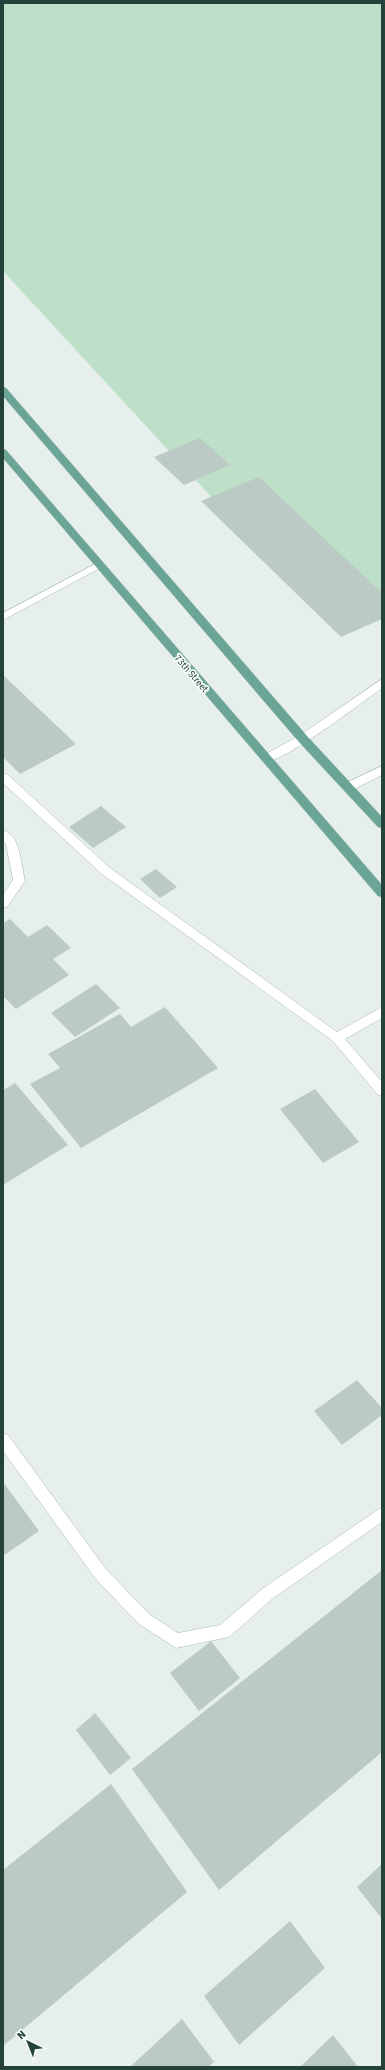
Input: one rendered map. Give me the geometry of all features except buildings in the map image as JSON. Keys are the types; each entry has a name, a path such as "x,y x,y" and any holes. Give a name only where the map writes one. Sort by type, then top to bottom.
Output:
{"main road":[{"path":"3,390 303,739 382,824"},
{"name":"73th Street","path":"3,452 382,893"}],"street":[{"path":"3,616 98,564"},
{"path":"266,759 303,739 382,684"},
{"path":"348,787 382,770"},
{"path":"3,777 106,871 337,1038 382,1091"},
{"path":"3,834 11,842 19,882 3,904"},
{"path":"337,1038 382,1012"},
{"path":"3,1440 100,1573 144,1619 176,1641 224,1632 266,1594 382,1514"}],"green space":[{"path":"3,3 382,3 382,603 335,631 3,271"}]}
